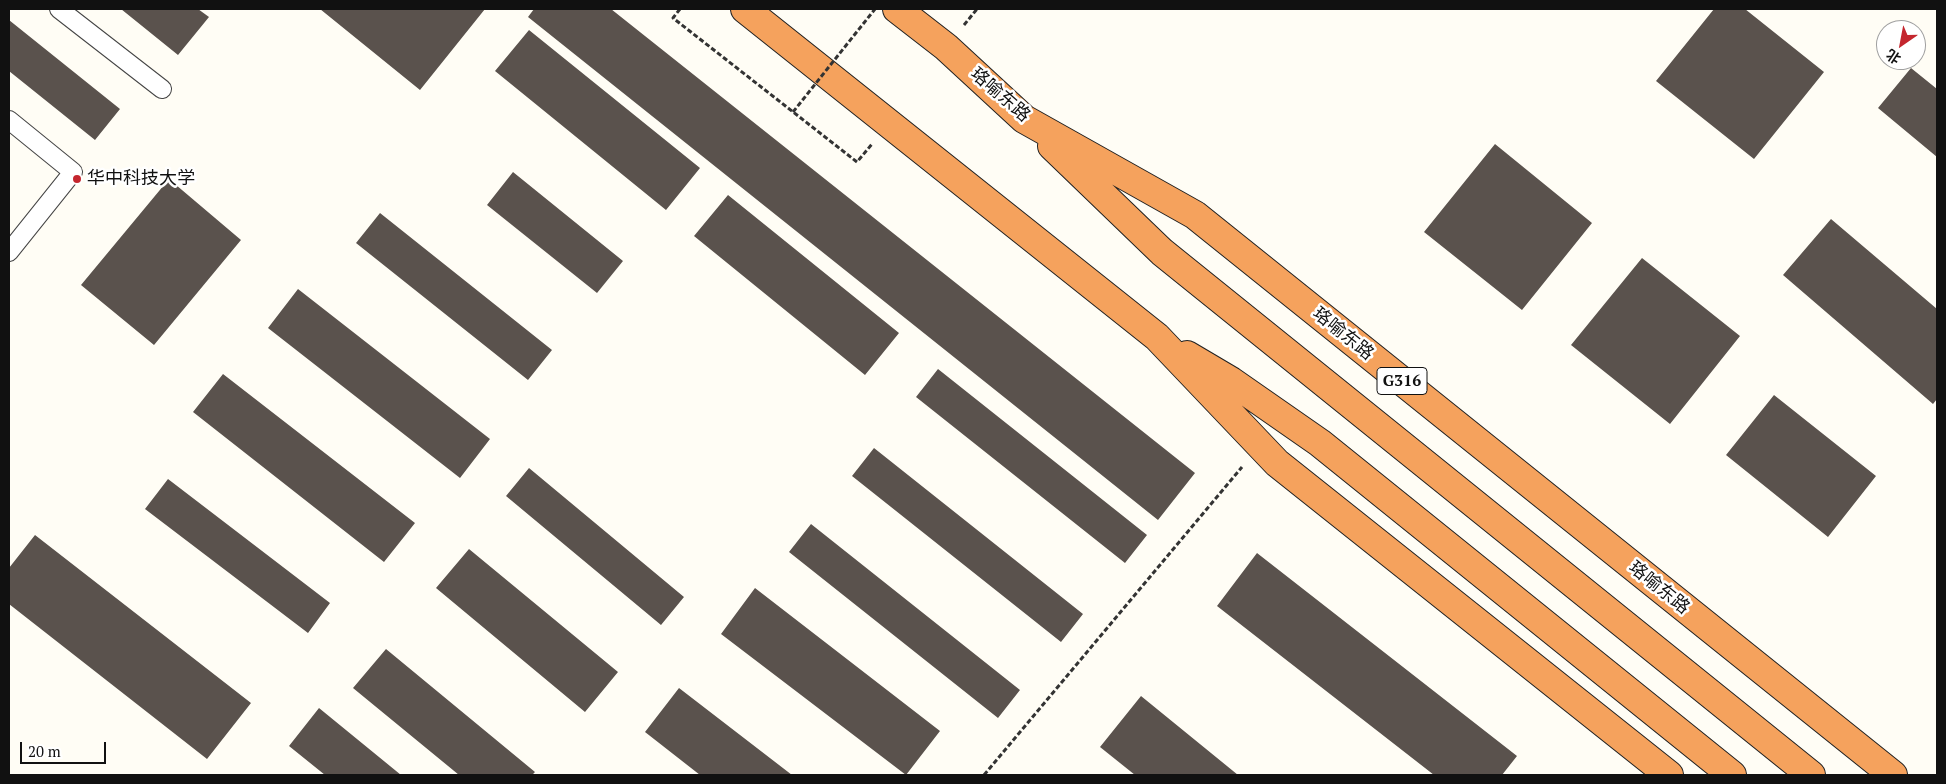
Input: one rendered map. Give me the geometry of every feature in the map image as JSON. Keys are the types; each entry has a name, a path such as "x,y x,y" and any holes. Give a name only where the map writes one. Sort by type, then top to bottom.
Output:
{"highway":[{"path":"745,9 1157,336 1231,381 1320,443 1732,775"},
{"name":"珞喻东路","path":"897,9 946,47 1024,119 1195,215 1893,775"},
{"path":"1024,119 1162,252 1811,775"},
{"path":"1157,336 1277,463 1669,775"}],"lane":[{"path":"59,9 162,88"},
{"path":"9,120 73,172 9,252"}],"path":[{"path":"680,9 673,18 857,162"},
{"path":"793,112 875,9"},
{"path":"984,775 1260,444"}],"building":[{"path":"121,9 198,9 209,17 178,55"},
{"path":"320,9 485,9 420,90"},
{"path":"534,9 611,9 1195,473 1158,520 528,17"},
{"path":"1714,9 1745,9 1824,72 1754,159 1656,81"},
{"path":"9,20 120,109 95,140 9,71"},
{"path":"529,30 700,168 666,210 495,71"},
{"path":"1909,70 1913,70 1937,89 1937,157 1878,108"},
{"path":"1495,144 1592,223 1522,310 1424,232"},
{"path":"513,172 623,261 597,293 487,205"},
{"path":"169,179 241,240 154,345 81,285"},
{"path":"728,195 899,333 865,375 694,236"},
{"path":"380,213 552,350 528,380 356,243"},
{"path":"1831,219 1937,309 1937,399 1933,404 1783,275"},
{"path":"1642,258 1740,336 1670,424 1571,345"},
{"path":"298,289 490,439 460,478 268,328"},
{"path":"938,369 1147,535 1125,563 916,397"},
{"path":"223,374 415,523 384,562 193,412"},
{"path":"1774,395 1876,476 1828,537 1726,455"},
{"path":"874,448 1083,614 1061,642 852,476"},
{"path":"529,468 684,597 661,625 506,496"},
{"path":"168,479 330,603 308,633 145,509"},
{"path":"811,524 1020,690 998,718 789,552"},
{"path":"35,535 251,703 207,759 9,604 9,568"},
{"path":"469,549 618,672 585,712 436,588"},
{"path":"1257,553 1517,756 1502,775 1434,775 1217,606"},
{"path":"755,588 940,731 906,775 721,634"},
{"path":"386,649 535,772 532,775 459,775 353,688"},
{"path":"679,688 792,775 700,775 645,732"},
{"path":"1141,696 1238,775 1135,775 1100,747"},
{"path":"319,708 401,775 325,775 289,746"}],"place":[{"name":"华中科技大学","path":"77,179"}]}
